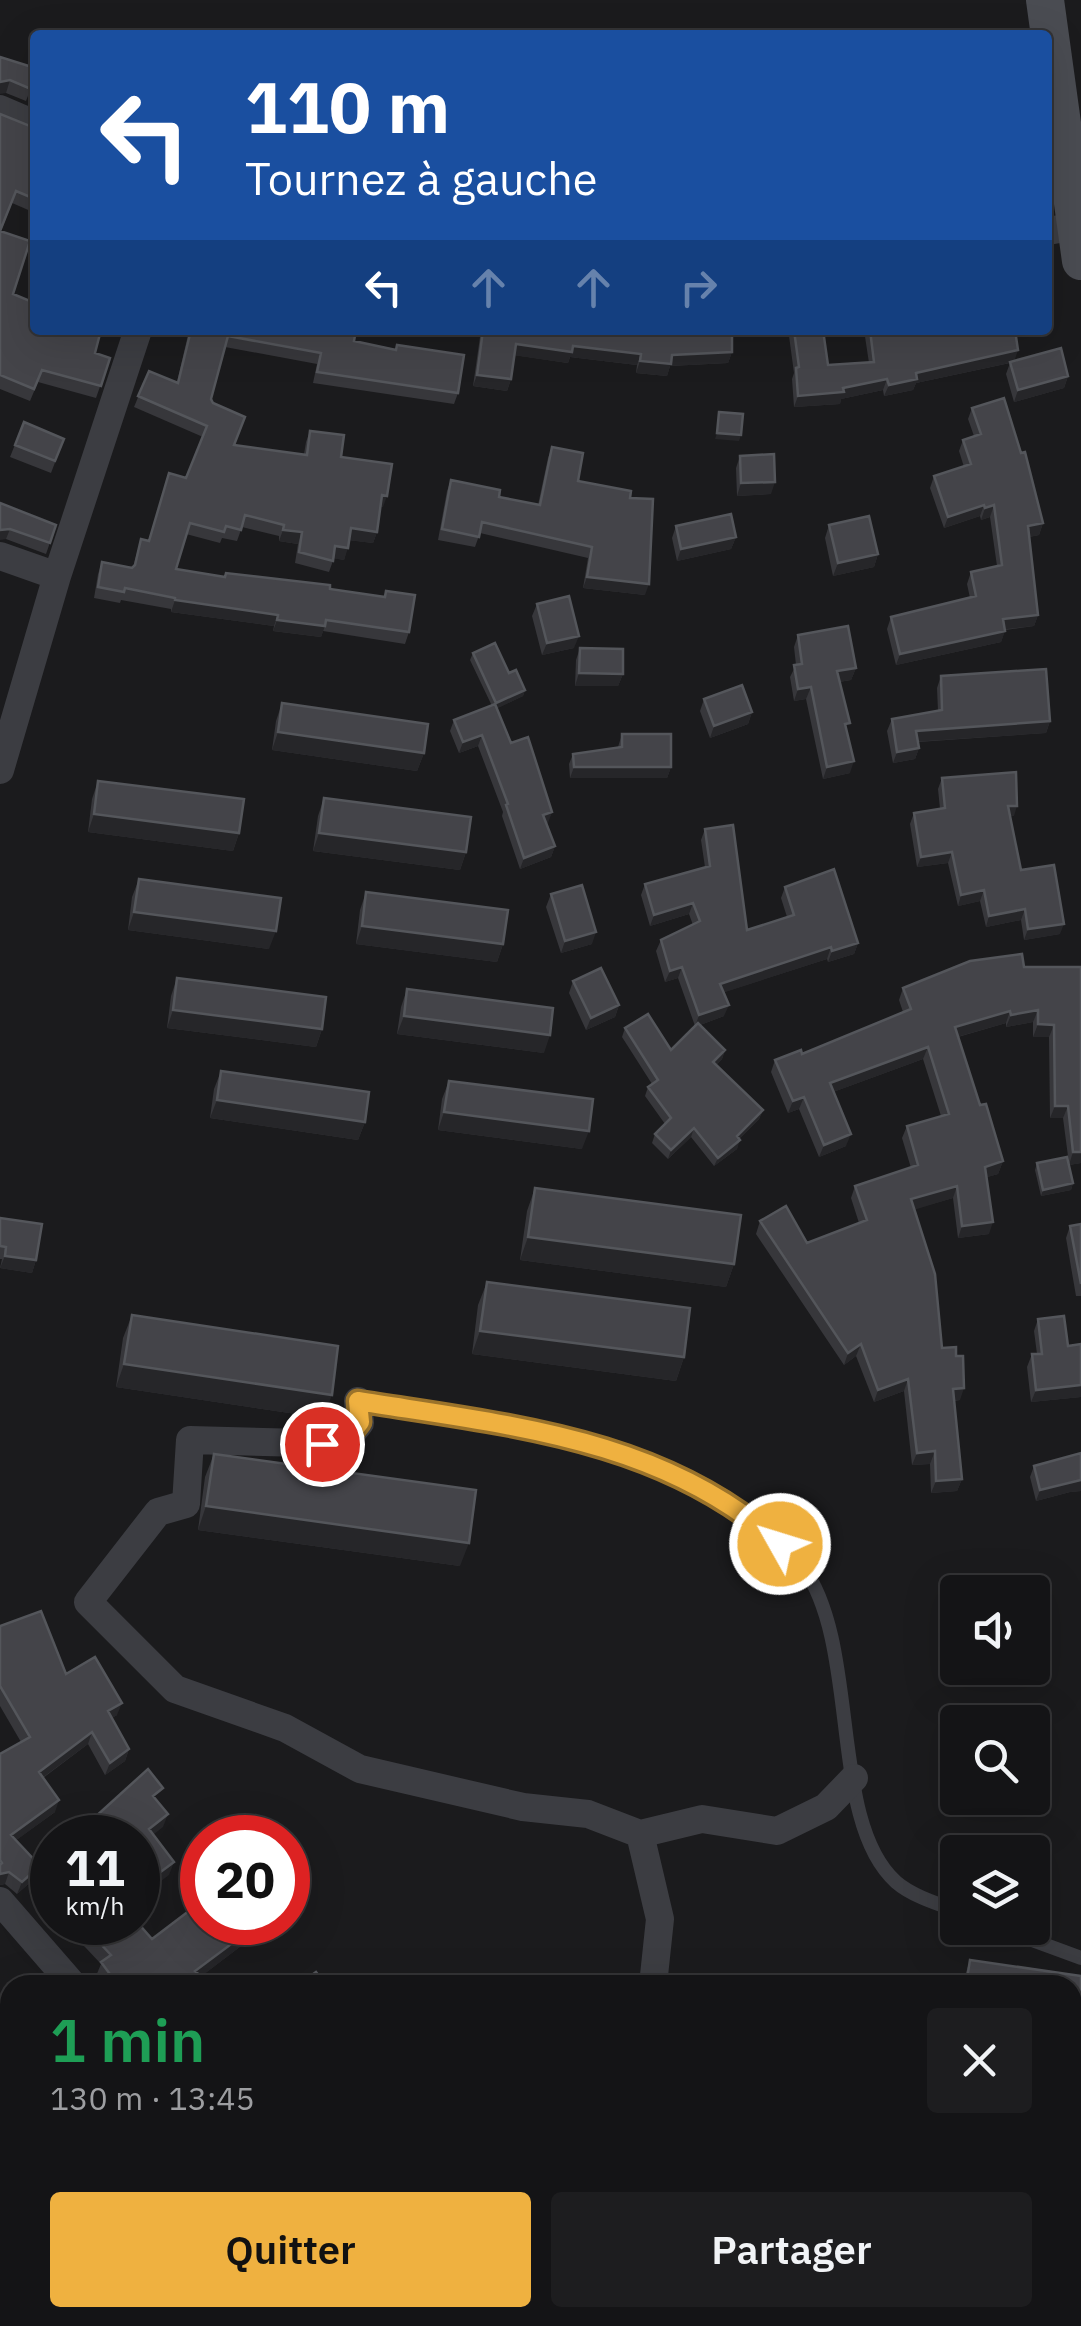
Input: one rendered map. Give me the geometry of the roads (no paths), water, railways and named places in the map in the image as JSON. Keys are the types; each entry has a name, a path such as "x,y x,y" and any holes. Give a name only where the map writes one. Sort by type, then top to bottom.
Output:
{"street":[{"path":"1045,0 1048,30"},
{"path":"1052,73 1068,239"},
{"path":"0,109 30,122"},
{"path":"0,770 56,576 136,335"},
{"path":"0,556 56,576"},
{"path":"358,1401 360,1422 343,1444 190,1440 186,1504 158,1512 88,1602 175,1689 285,1728 360,1769 523,1807 588,1814 640,1834 702,1819 777,1831 826,1807 854,1778"},
{"path":"640,1834 660,1919 654,1975"},
{"path":"0,1901 65,1975"}],"lane":[{"path":"358,1401 555,1433 620,1451 710,1492 757,1524 802,1565 828,1614 858,1804 874,1854 897,1883 940,1903"},
{"path":"1046,1945 1081,1958"}]}
